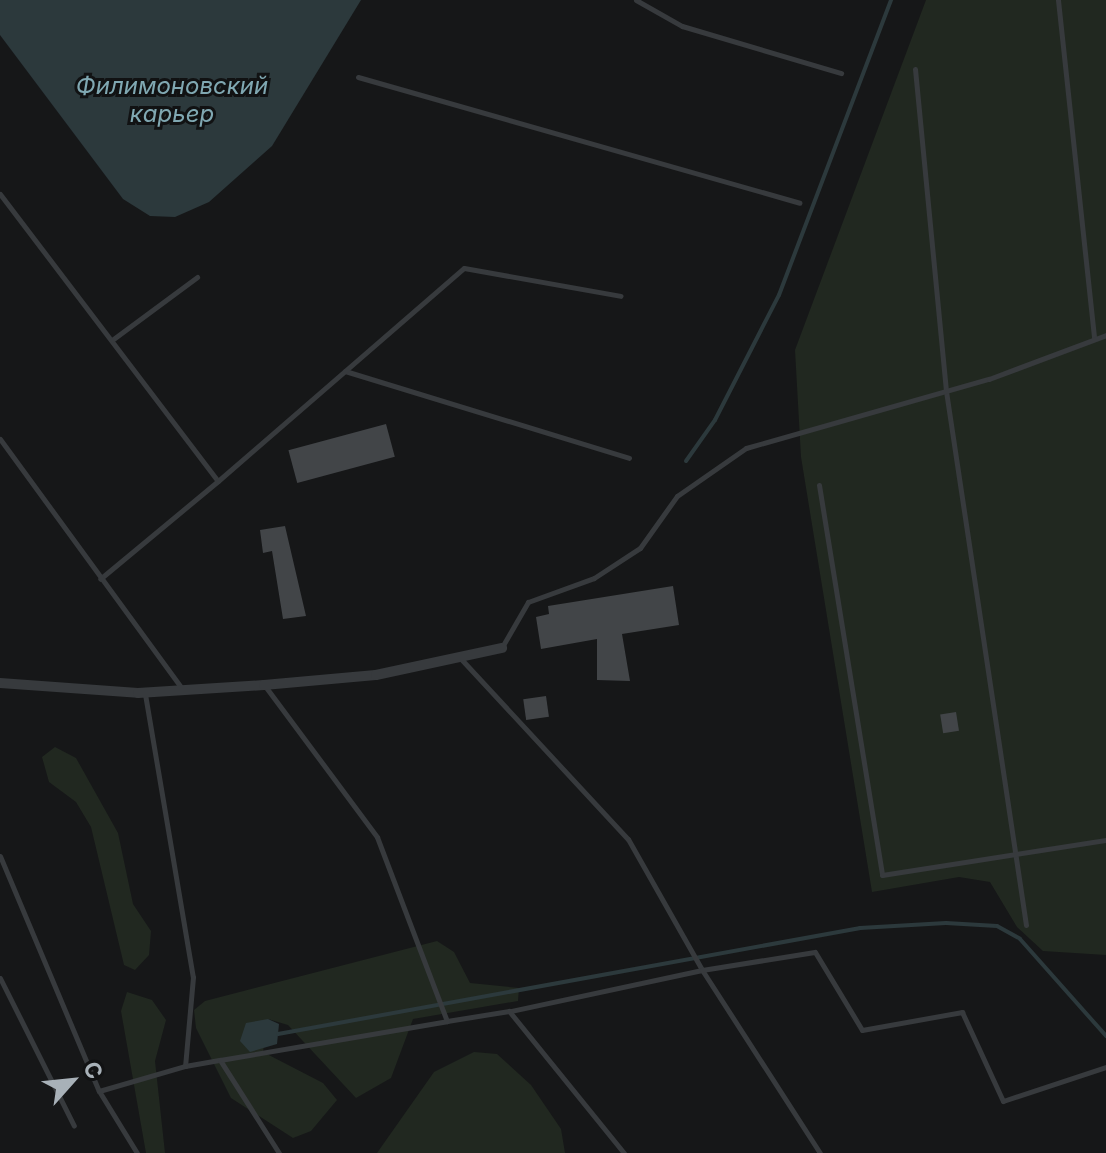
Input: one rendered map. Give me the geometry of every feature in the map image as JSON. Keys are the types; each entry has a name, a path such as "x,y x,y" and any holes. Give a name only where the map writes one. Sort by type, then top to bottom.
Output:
{"street":[{"path":"0,683 145,693 264,685 462,660 502,648"}],"lane":[{"path":"636,0 682,26 841,73"},
{"path":"1058,0 1094,339"},
{"path":"915,69 946,391 1018,854 1026,925"},
{"path":"358,77 799,203"},
{"path":"0,194 218,481"},
{"path":"100,579 464,268 621,296"},
{"path":"112,340 197,277"},
{"path":"502,648 528,602 594,578 640,548 677,496 712,466 746,448 946,391 1106,335"},
{"path":"345,371 629,458"},
{"path":"0,439 183,690"},
{"path":"819,485 882,875 1106,840"},
{"path":"462,660 628,839 702,970 820,1153"},
{"path":"264,685 377,837 447,1021"},
{"path":"145,693 193,977 185,1066"},
{"path":"0,856 99,1091 137,1153"},
{"path":"99,1091 185,1066 509,1011 702,970 815,952 862,1030 962,1012 1003,1101 1106,1067"},
{"path":"0,978 74,1126"},
{"path":"509,1011 624,1153"},
{"path":"220,1060 279,1153"}],"shaded area":[{"path":"926,0 1106,0 1106,955 1043,951 1017,927 990,882 959,877 872,892 801,457 795,350"},
{"path":"55,747 76,758 118,833 133,904 151,931 149,955 135,970 124,965 91,827 76,802 49,782 42,757"},
{"path":"437,941 454,952 470,983 519,988 518,1001 413,1019 391,1078 356,1098 288,1025 268,1019 263,1052 323,1083 337,1100 311,1131 293,1138 231,1098 196,1028 194,1010 205,1001"},
{"path":"127,992 152,1000 166,1020 155,1061 165,1153 146,1153 121,1011"},
{"path":"474,1052 497,1054 531,1085 561,1129 565,1153 377,1153 434,1072"}],"water":[{"name":"Филимоновский карьер","path":"0,0 361,0 272,146 209,202 175,217 150,216 123,199 0,35"},
{"path":"268,1019 279,1024 277,1044 250,1052 240,1041 246,1023"}],"building":[{"path":"386,424 395,457 297,483 288,450"},
{"path":"285,526 306,616 283,619 272,551 263,553 260,530"},
{"path":"673,586 679,625 622,634 630,681 597,680 597,639 541,649 536,617 549,614 548,606"},
{"path":"546,696 549,717 526,720 523,699"},
{"path":"956,712 959,731 943,733 940,715"}],"waterway":[{"path":"686,461 715,420 779,295 891,0"},
{"path":"278,1034 860,928 946,923 997,926 1020,939 1106,1036"}]}
